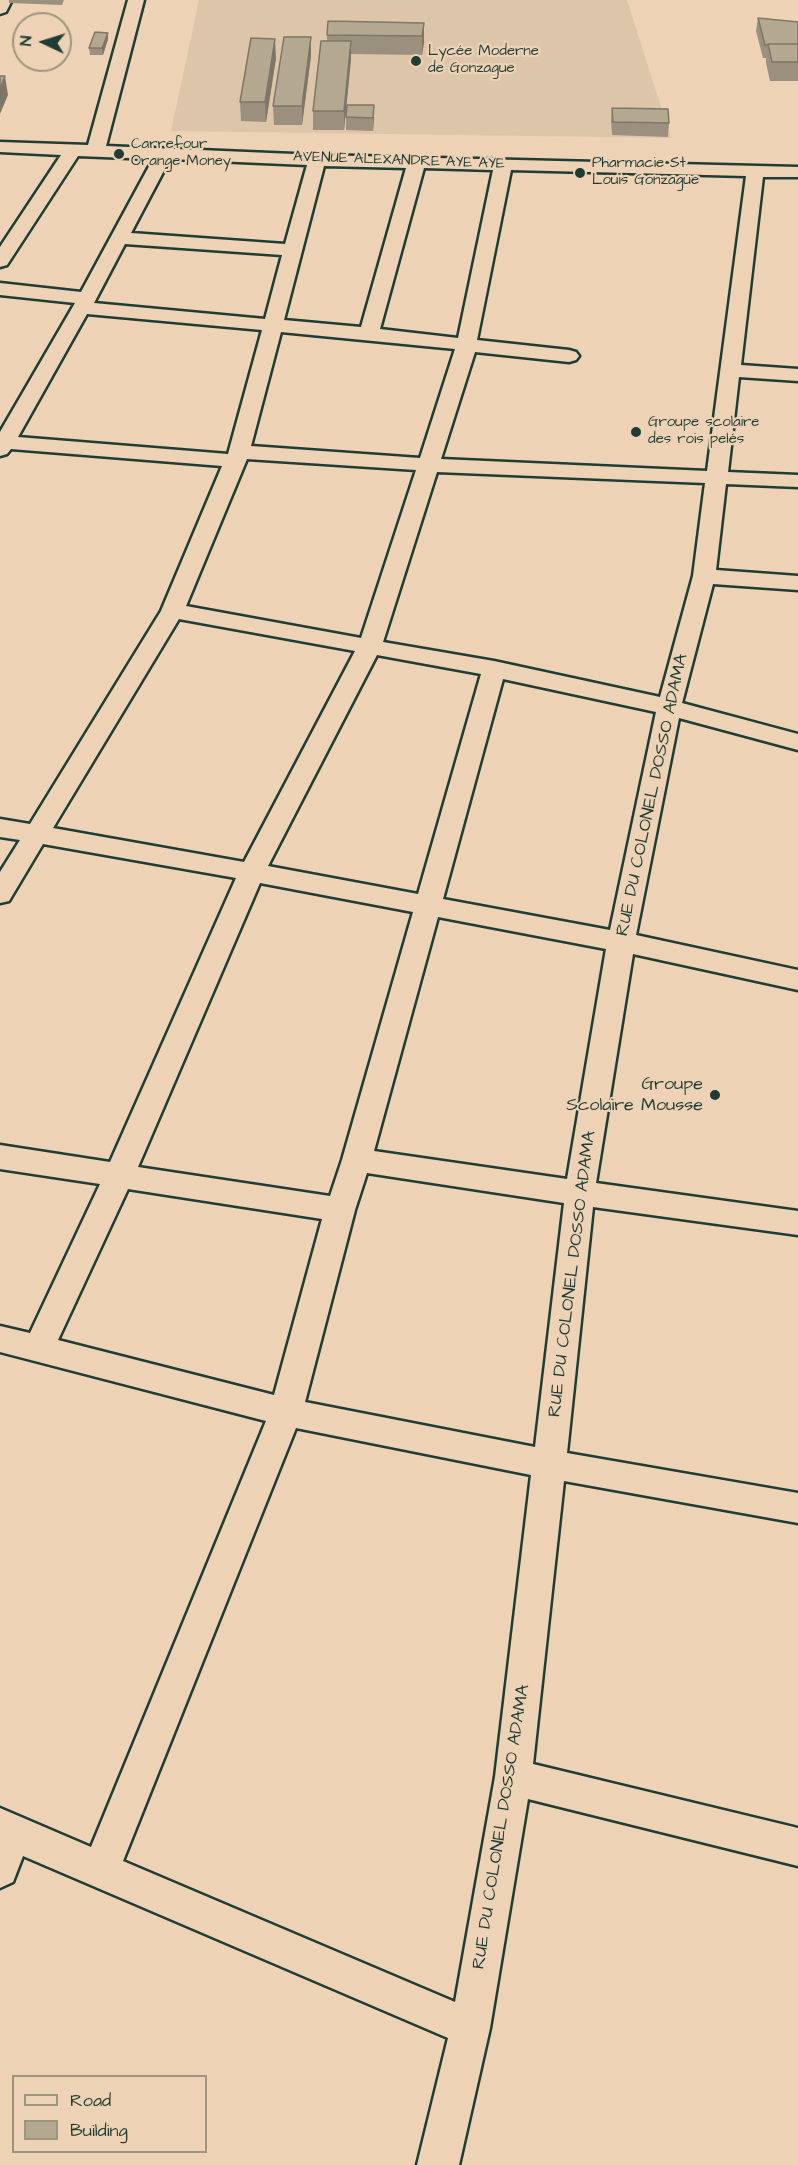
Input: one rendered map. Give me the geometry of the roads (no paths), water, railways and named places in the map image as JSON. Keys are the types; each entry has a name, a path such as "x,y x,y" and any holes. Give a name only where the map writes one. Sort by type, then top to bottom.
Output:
{"street":[{"path":"0,9 4,0"},
{"path":"96,150 136,0"},
{"name":"AVENUE ALEXANDRE AYE AYE","path":"0,147 317,160 798,172"},
{"path":"0,261 73,150"},
{"path":"165,152 84,303 2,446 798,481"},
{"path":"0,894 173,611 237,457 317,160"},
{"path":"369,334 417,161"},
{"path":"503,165 466,346 370,646 252,872 118,1176 12,1347 286,1412 549,1464 798,1508"},
{"name":"RUE DU COLONEL DOSSO ADAMA","path":"438,2165 470,2028 513,1777 580,1193 621,942 669,707 704,576 755,172"},
{"path":"119,238 292,250"},
{"path":"0,289 84,303 272,326 569,356"},
{"path":"731,370 798,375"},
{"path":"704,576 798,583"},
{"path":"173,611 494,669 669,707 798,742"},
{"path":"100,1871 286,1412 340,1210 357,1160 494,669"},
{"path":"0,828 252,872 621,942 798,981"},
{"path":"0,1157 340,1210"},
{"path":"357,1160 798,1223"},
{"path":"513,1777 798,1847"},
{"path":"0,1869 6,1830 470,2028"}],"place":[{"name":"Lycée Moderne de Gonzague","path":"416,61"},
{"name":"Carrefour Orange Money","path":"119,154"},
{"name":"Pharmacie St Louis Gonzague","path":"580,173"},
{"name":"Groupe scolaire des rois pelés","path":"636,432"},
{"name":"Groupe Scolaire Mousse","path":"715,1095"}]}
